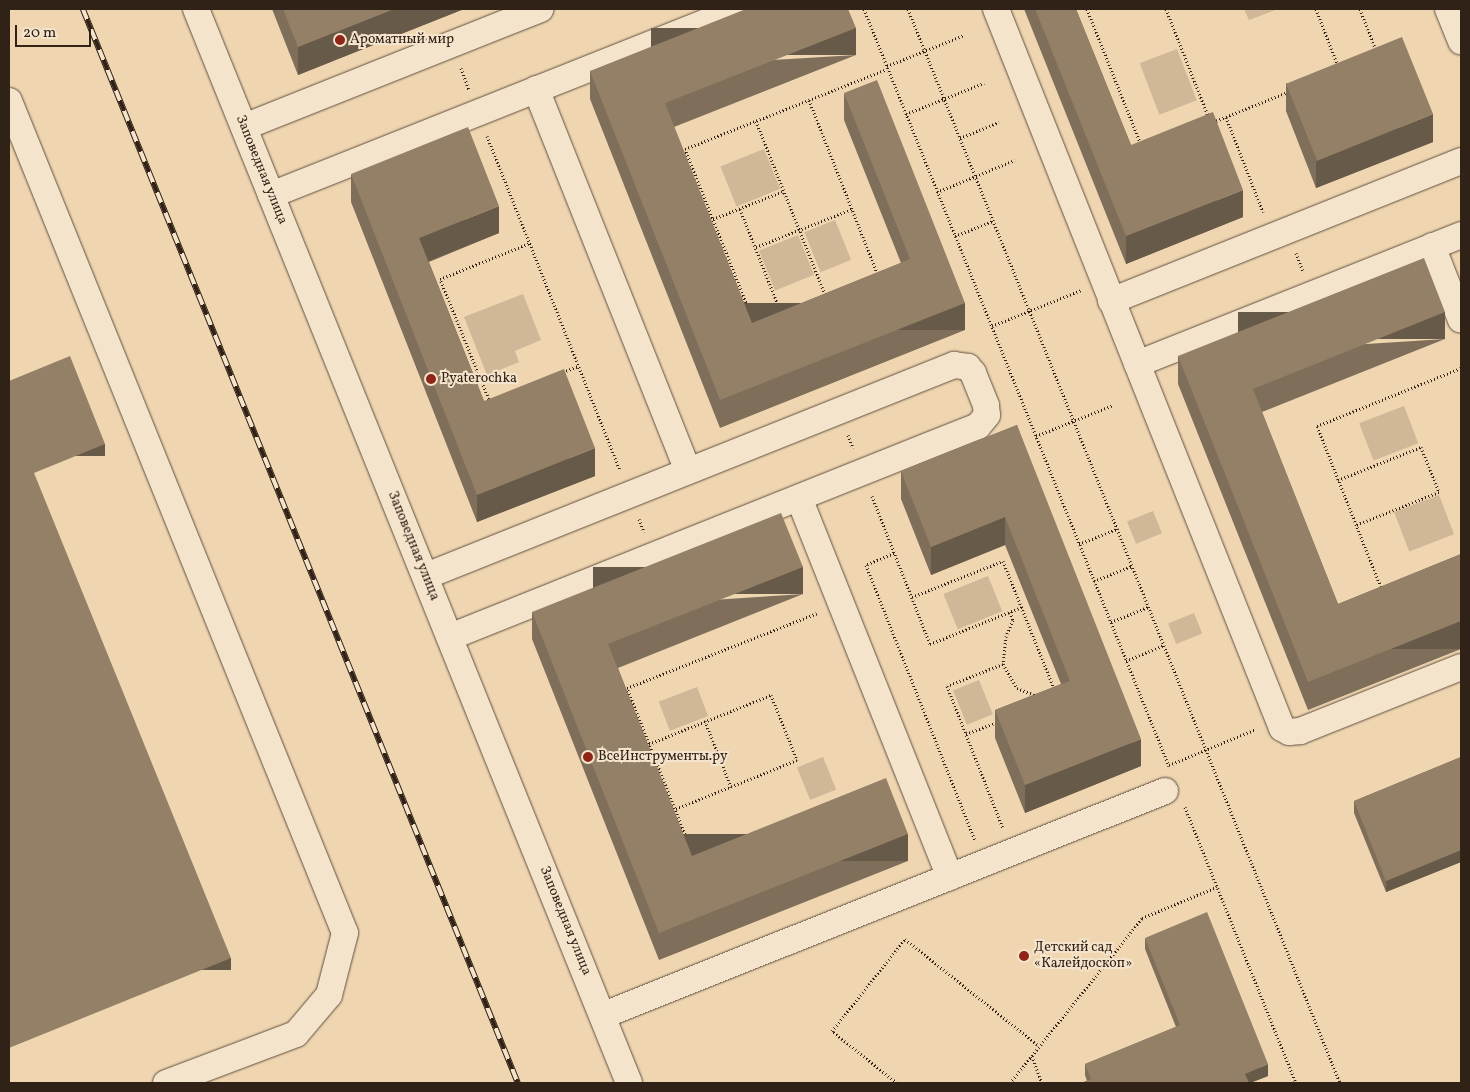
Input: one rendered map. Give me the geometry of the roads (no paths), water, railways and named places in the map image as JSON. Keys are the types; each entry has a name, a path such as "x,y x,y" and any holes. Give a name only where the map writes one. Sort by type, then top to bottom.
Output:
{"street":[{"name":"Заповедная улица","path":"196,9 604,1015 629,1083"},
{"path":"244,127 540,9"},
{"path":"272,195 739,9"},
{"path":"996,9 1277,720 1282,728 1289,732 1300,732 1461,667"},
{"path":"1448,9 1461,41"},
{"path":"536,89 688,471"},
{"path":"9,101 345,933 329,995 296,1034 166,1083"},
{"path":"1108,291 1461,161"},
{"path":"1137,364 1461,235"},
{"path":"1432,246 1461,320"},
{"path":"426,576 954,365 968,367 973,373 986,406 987,415 978,426 450,637"},
{"path":"799,498 950,877"},
{"path":"604,1015 1173,789"}],"railway":[{"path":"83,9 518,1083"}],"place":[{"name":"Ароматный мир","path":"340,40"},
{"name":"Pyaterochka","path":"431,379"},
{"name":"ВсеИнструменты.ру","path":"588,757"},
{"name":"Детский сад «Калейдоскоп»","path":"1024,956"}]}
